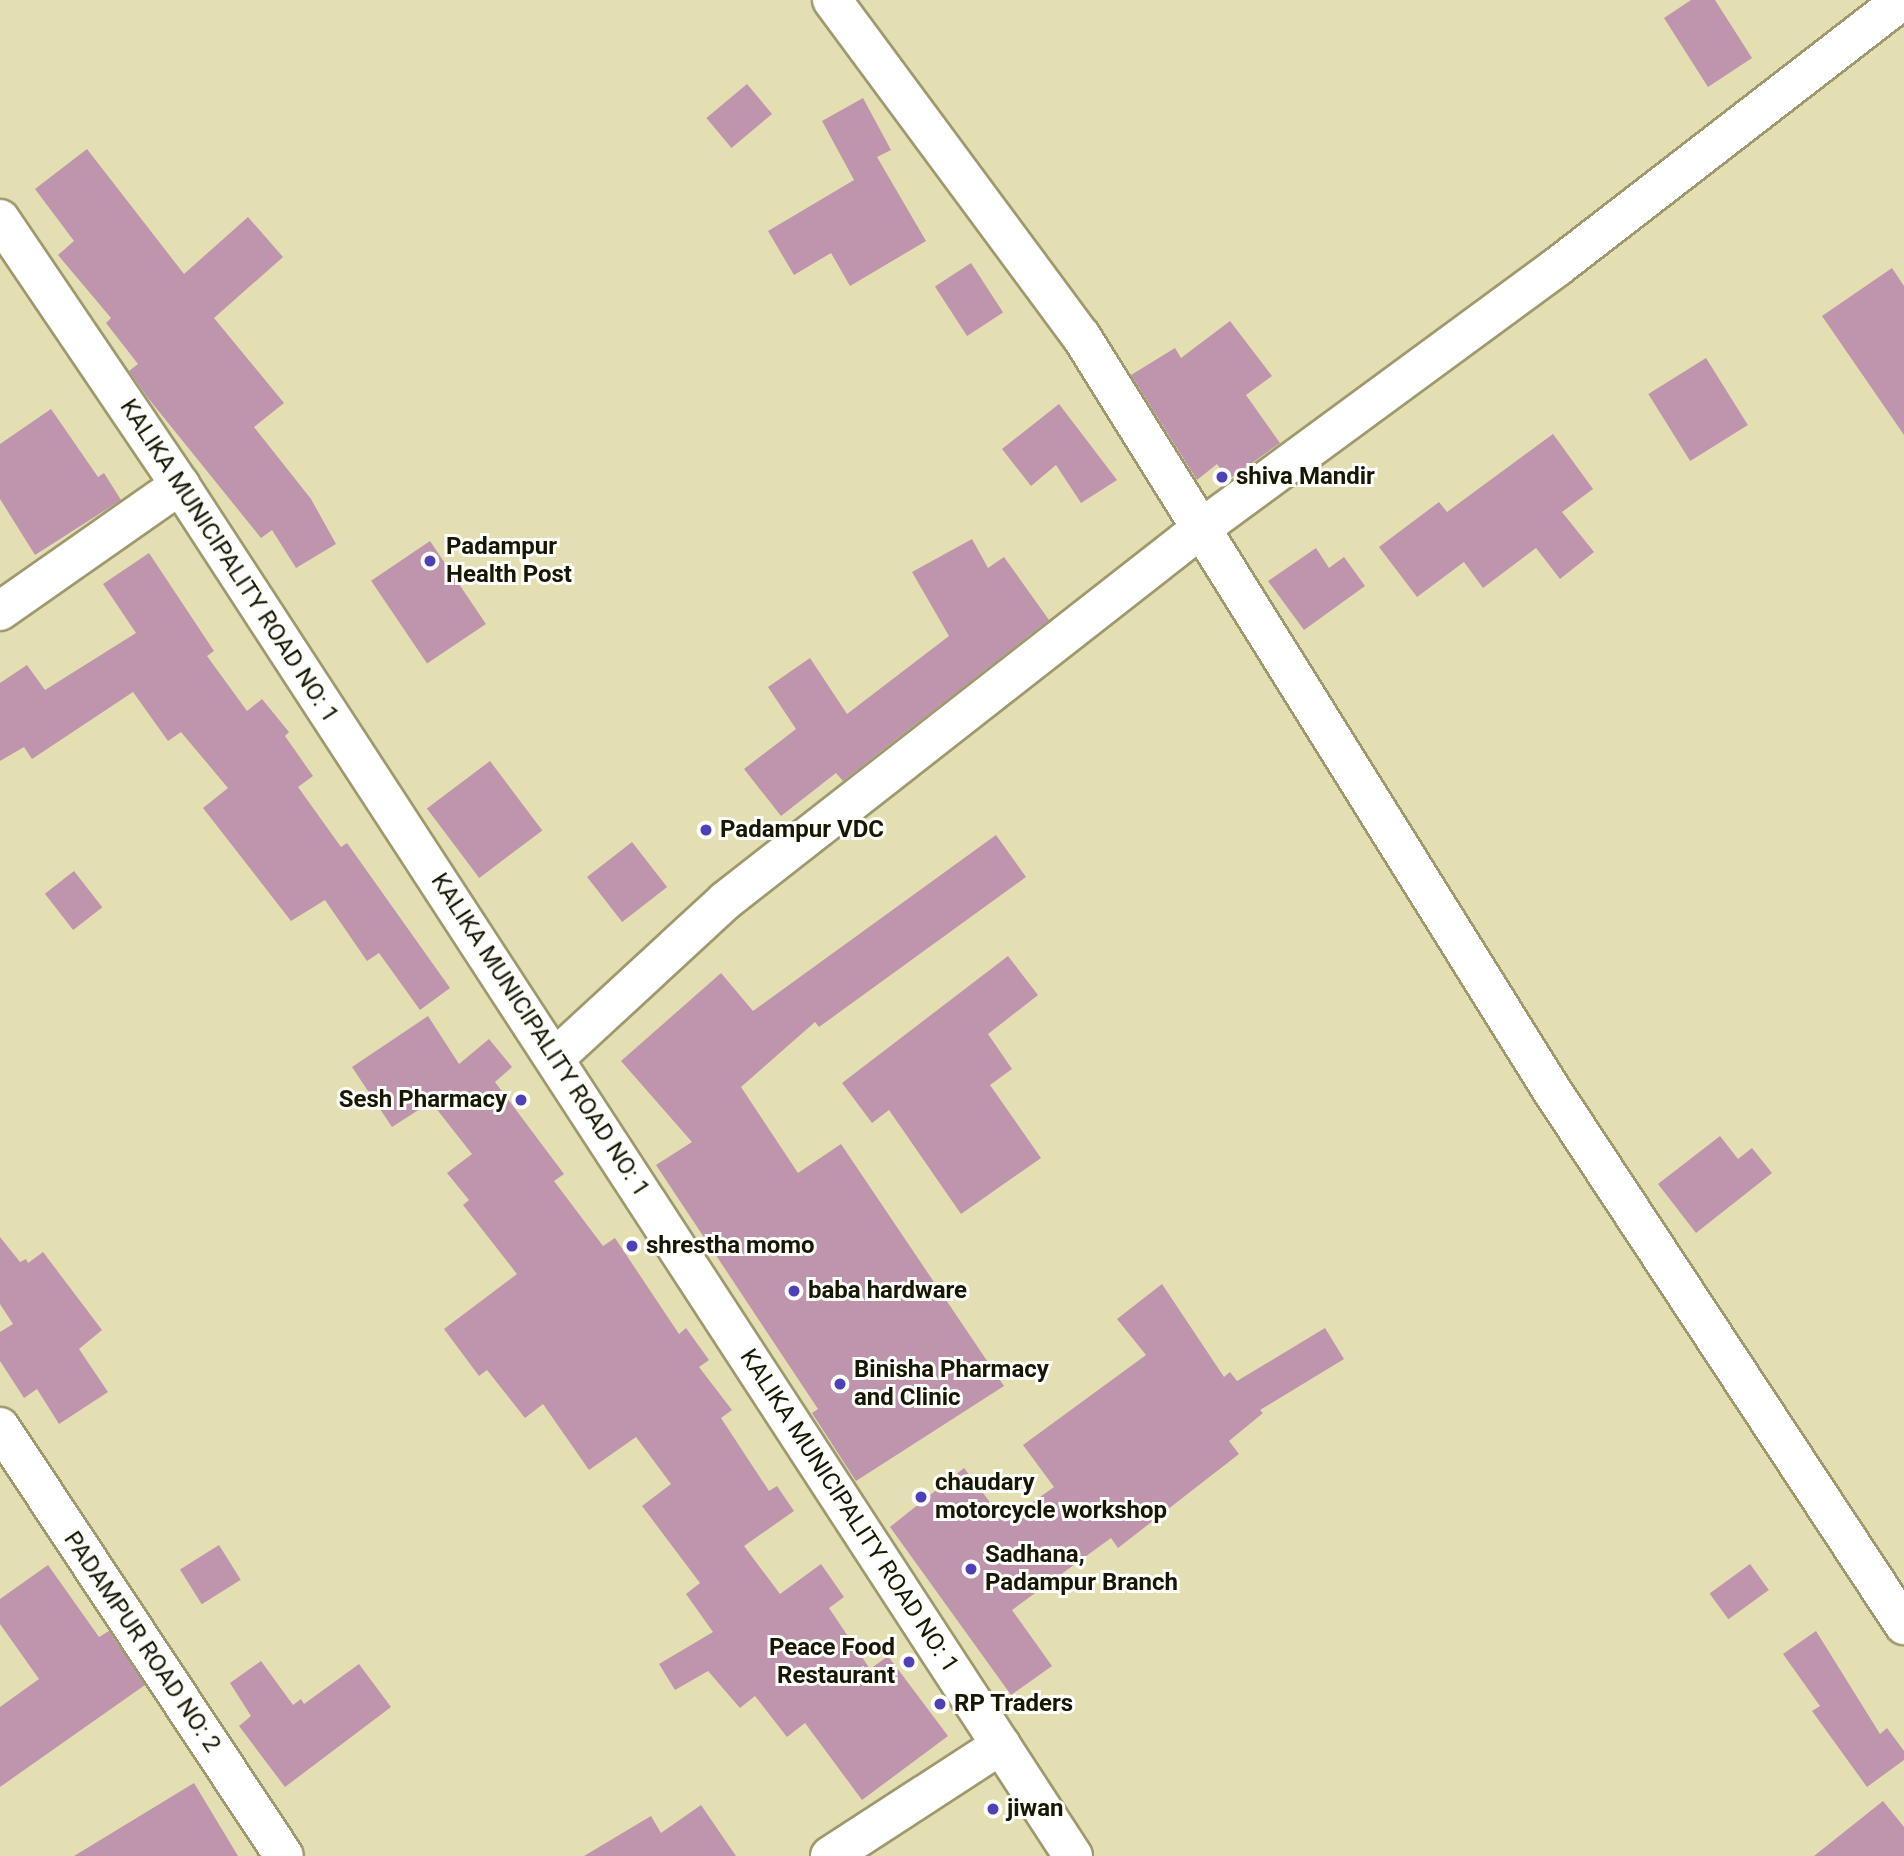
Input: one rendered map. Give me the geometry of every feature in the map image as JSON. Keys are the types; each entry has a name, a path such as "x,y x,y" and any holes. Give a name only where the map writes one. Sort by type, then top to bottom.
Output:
{"street":[{"path":"832,0 1081,336 1203,527 1551,1089 1904,1625"},
{"path":"555,1058 726,901 1203,527 1557,267 1902,0"},
{"name":"KALIKA MUNICIPALITY ROAD NO: 1","path":"0,219 180,485 1073,1856"},
{"path":"0,611 180,485"},
{"name":"PADAMPUR ROAD NO: 2","path":"0,1427 284,1856"},
{"path":"830,1856 1001,1745"}],"building":[{"path":"1691,0 1715,0 1752,58 1708,87 1664,18"},
{"path":"747,84 772,114 731,148 706,118"},
{"path":"863,98 891,150 877,157 926,241 850,286 831,253 794,275 768,231 854,180 822,121"},
{"path":"87,149 184,274 248,217 283,257 214,318 284,403 254,427 311,499 336,544 296,568 272,530 261,538 148,398 129,371 138,364 106,323 111,318 58,255 74,241 35,189"},
{"path":"971,263 1003,312 967,336 935,286"},
{"path":"1892,268 1904,286 1904,435 1822,316"},
{"path":"1230,321 1272,376 1246,395 1280,443 1228,480 1217,464 1197,480 1131,375 1175,348 1181,358"},
{"path":"1706,358 1748,425 1690,461 1648,394"},
{"path":"1059,404 1117,480 1081,503 1056,465 1031,486 1002,449"},
{"path":"51,409 98,477 104,473 121,500 35,555 0,499 0,444"},
{"path":"1553,434 1593,489 1562,512 1594,552 1560,579 1536,548 1483,588 1464,562 1417,597 1379,547 1439,502 1447,512"},
{"path":"972,539 988,568 1004,557 1049,620 843,781 836,773 781,816 744,769 796,729 768,687 810,658 847,714 949,636 912,572"},
{"path":"430,541 486,624 427,664 371,581"},
{"path":"1316,548 1329,568 1344,557 1365,586 1304,630 1268,581"},
{"path":"149,553 214,651 207,656 247,711 262,699 289,732 285,736 313,776 298,787 341,847 347,843 450,988 420,1010 379,953 367,961 325,900 291,921 203,808 228,788 181,732 168,741 133,692 32,759 24,747 0,761 0,683 27,665 45,690 136,633 103,584"},
{"path":"490,761 542,830 479,878 427,809"},
{"path":"996,835 1026,877 819,1027 815,1022 741,1087 798,1173 841,1144 1004,1386 856,1481 812,1413 818,1409 656,1165 692,1142 621,1061 721,973 753,1011"},
{"path":"632,842 667,887 622,922 587,877"},
{"path":"74,871 102,907 73,930 45,894"},
{"path":"1008,956 1038,995 988,1034 1012,1069 990,1085 1041,1158 961,1214 889,1110 872,1123 842,1083"},
{"path":"428,1016 459,1064 489,1039 512,1067 495,1082 564,1174 554,1181 603,1246 615,1238 679,1334 686,1328 709,1360 699,1367 732,1410 721,1418 769,1491 777,1486 794,1511 744,1546 780,1594 821,1564 844,1597 829,1608 870,1669 888,1656 948,1736 862,1800 805,1723 787,1737 755,1696 740,1708 708,1671 675,1690 659,1664 713,1632 686,1594 700,1583 642,1506 671,1484 636,1437 589,1470 543,1404 525,1418 487,1370 479,1376 444,1329 517,1274 463,1205 469,1200 447,1173 472,1154 431,1102 392,1127 352,1067"},
{"path":"1720,1136 1738,1159 1752,1148 1772,1173 1696,1233 1658,1184"},
{"path":"0,1237 20,1262 26,1259 28,1263 43,1252 102,1330 79,1349 108,1392 59,1424 37,1389 24,1398 0,1361 0,1332 13,1324 0,1304"},
{"path":"1162,1284 1224,1377 1230,1372 1237,1381 1325,1328 1344,1359 1260,1410 1263,1413 1229,1441 1239,1454 1118,1548 1111,1538 1012,1610 1052,1666 1011,1695 890,1527 964,1468 1005,1522 1054,1487 1023,1445 1146,1355 1117,1319"},
{"path":"219,1545 241,1580 202,1604 180,1569"},
{"path":"1750,1564 1769,1590 1728,1619 1710,1593"},
{"path":"48,1565 99,1637 109,1631 145,1685 0,1787 0,1707 39,1679 0,1624 0,1599"},
{"path":"1816,1631 1880,1734 1887,1728 1904,1751 1904,1760 1867,1787 1812,1711 1820,1706 1783,1654"},
{"path":"261,1661 293,1705 301,1699 304,1704 359,1664 391,1707 285,1787 239,1726 251,1716 230,1683"},
{"path":"194,1783 238,1856 74,1856"},
{"path":"1883,1801 1904,1827 1904,1856 1814,1856"},
{"path":"701,1805 736,1856 584,1856 651,1816 661,1833"}],"place":[{"name":"shiva Mandir","path":"1222,477"},
{"name":"Padampur Health Post","path":"430,561"},
{"name":"Padampur VDC","path":"706,830"},
{"name":"Sesh Pharmacy","path":"521,1100"},
{"name":"shrestha momo","path":"632,1246"},
{"name":"baba hardware","path":"794,1291"},
{"name":"Binisha Pharmacy and Clinic","path":"840,1384"},
{"name":"chaudary motorcycle workshop","path":"921,1497"},
{"name":"Sadhana, Padampur Branch","path":"971,1569"},
{"name":"Peace Food Restaurant","path":"909,1662"},
{"name":"RP Traders","path":"940,1704"},
{"name":"jiwan","path":"993,1809"}]}
